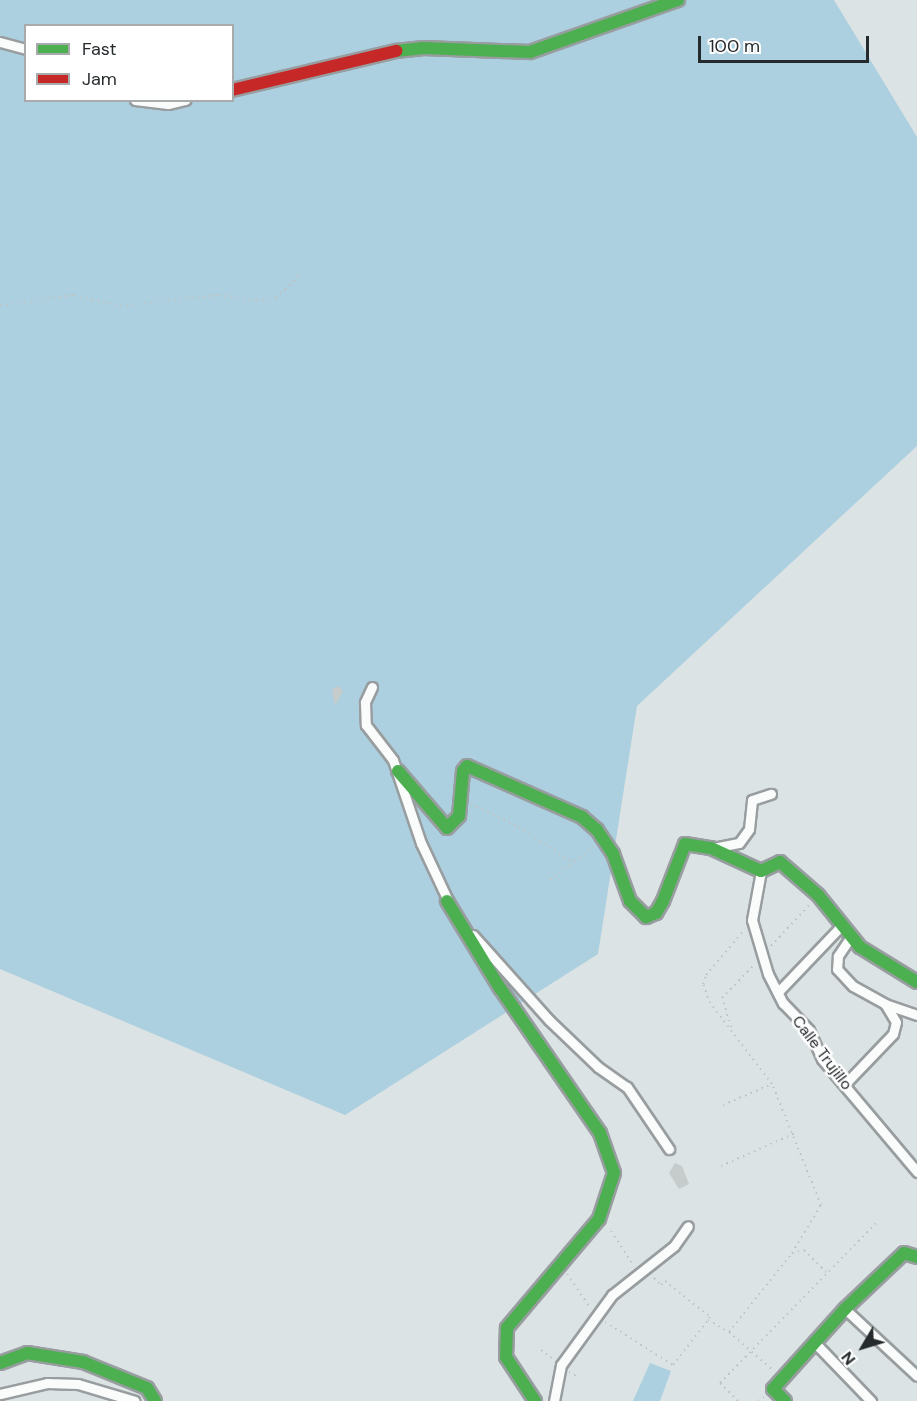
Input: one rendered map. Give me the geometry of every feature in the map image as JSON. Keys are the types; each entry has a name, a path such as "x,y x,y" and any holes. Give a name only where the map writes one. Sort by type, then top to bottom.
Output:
{"street":[{"path":"234,90 303,76 386,52 424,48 530,52 678,0"},
{"path":"0,42 24,48"},
{"path":"152,102 168,104 177,102"},
{"path":"372,687 365,702 366,725 398,771 447,828 459,816 463,771 467,766 473,767 582,817 604,841 630,901 636,911 646,917 656,913 663,901 685,844 711,848 739,843 749,830 752,800 771,794"},
{"path":"398,771 421,843 447,901 500,988 600,1133 614,1173 599,1219 507,1328 503,1338 506,1357 535,1401"},
{"path":"711,848 760,877 780,862 808,884 850,938 917,982"},
{"name":"Calle Trujillo","path":"760,877 752,920 768,974 778,992 809,1030 822,1059 917,1172"},
{"path":"447,901 474,937 549,1020 598,1067 631,1091 669,1149"},
{"path":"778,992 842,925"},
{"path":"850,938 838,956 837,969 853,986 885,1004 917,1015"},
{"path":"845,1084 893,1034 896,1022 885,1004"},
{"path":"554,1401 561,1365 596,1316 638,1272 674,1246 688,1226"},
{"path":"784,1401 773,1389 814,1343 904,1253 917,1257"},
{"path":"846,1309 917,1376"},
{"path":"814,1343 870,1401"},
{"path":"0,1363 27,1353 50,1354 83,1362 147,1388 155,1401"},
{"path":"0,1394 47,1383 78,1384 135,1401"}],"path":[{"path":"0,305 74,295 120,306 208,296 256,301 276,298 301,274"},
{"path":"462,793 474,808 519,827 572,862"},
{"path":"550,880 604,841"},
{"path":"729,1332 792,1253 821,1205 795,1133 772,1084 710,1003 703,984 706,975 752,920"},
{"path":"723,1105 772,1084"},
{"path":"721,1166 795,1133"},
{"path":"738,1401 720,1383 876,1222"},
{"path":"611,1231 638,1272"},
{"path":"792,1253 804,1250 826,1272"},
{"path":"565,1272 596,1316 674,1365 710,1317 665,1281 661,1285 654,1278"},
{"path":"708,1320 729,1332 783,1378"},
{"path":"541,1350 561,1365"}],"shaded area":[{"path":"0,0 834,0 917,137 917,446 637,706 598,954 345,1115 0,969"},
{"path":"650,1363 671,1371 660,1401 633,1401"}],"building":[{"path":"339,686 343,691 335,706 332,689"},
{"path":"675,1163 682,1166 689,1184 679,1189 669,1173"}],"traffic: fast":[{"path":"396,51 424,48 530,52 678,0"},
{"path":"398,771 447,828 459,816 463,771 467,766 582,817 597,830 613,854 630,901 646,917 656,913 663,901 685,844 711,848 761,871 780,862 818,895 860,947 917,982"},
{"path":"447,901 500,988 600,1133 614,1173 599,1219 507,1328 506,1357 535,1401"},
{"path":"785,1401 773,1389 845,1309 904,1253 917,1257"},
{"path":"0,1363 27,1353 83,1362 147,1388 155,1401"}],"traffic: jam":[{"path":"234,90 396,51"}]}
